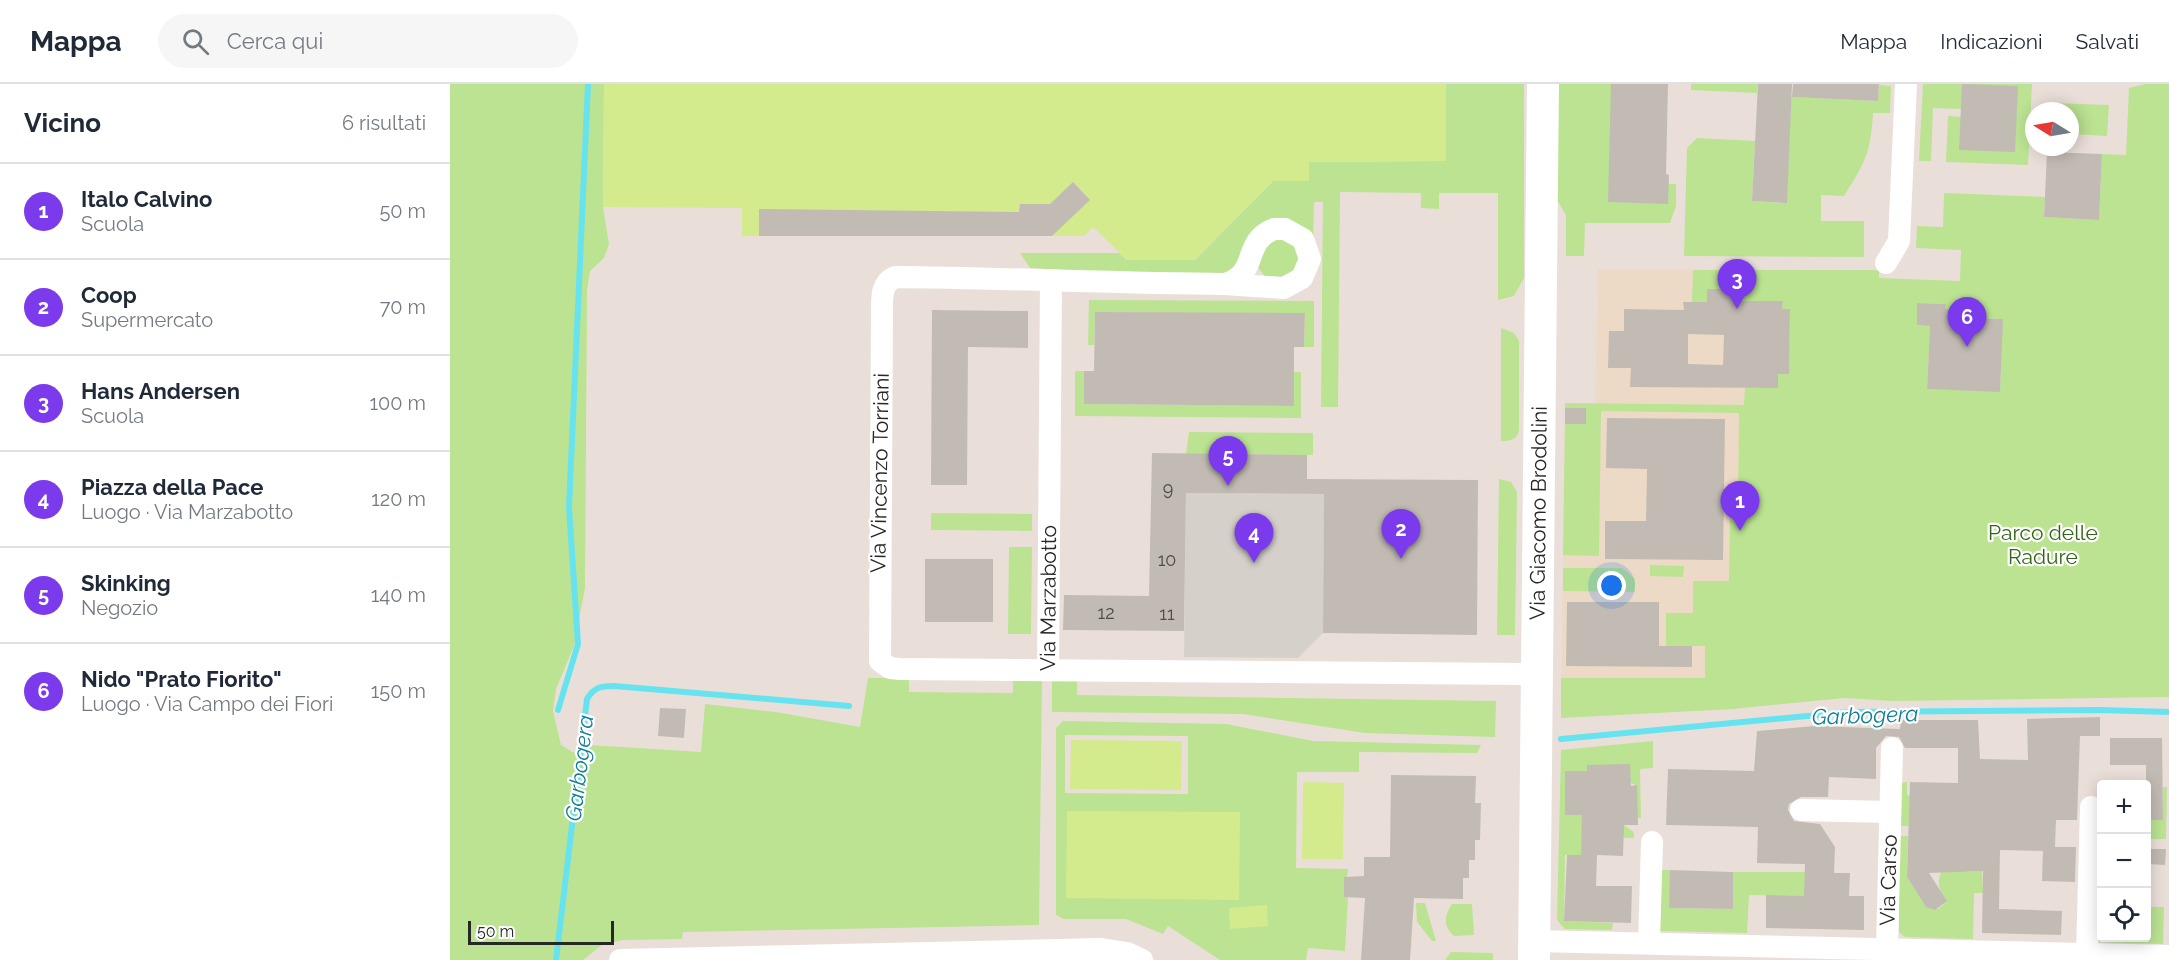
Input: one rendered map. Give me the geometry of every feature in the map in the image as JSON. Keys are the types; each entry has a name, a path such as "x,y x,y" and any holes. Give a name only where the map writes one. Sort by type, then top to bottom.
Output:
{"street":[{"name":"Via Giacomo Brodolini","path":"1534,950 1543,84"},
{"path":"1886,263 1899,241 1906,84"},
{"name":"Via Vincenzo Torriani","path":"1048,670 890,668 883,665 879,657 882,308 885,284 895,277 1052,281"},
{"name":"Via Marzabotto","path":"1052,281 1048,670 1537,674"},
{"path":"1052,281 1225,285"},
{"name":"Via Carso","path":"1887,949 1892,748"},
{"path":"2088,954 2091,807"},
{"name":"Via Carso","path":"1801,810 1890,812"},
{"path":"1649,943 1652,842"},
{"path":"1534,950 1649,943 2169,956"},
{"path":"620,960 1101,949 1127,953 1142,960"}],"shaded area":[{"path":"1598,269 1879,270 1875,348 1940,649 1561,699 1565,403 1595,403"},
{"path":"1186,493 1324,494 1323,633 1298,658 1184,657"}],"green space":[{"path":"450,84 604,84 603,207 609,244 604,258 590,271 587,290 585,588 574,646 556,689 553,711 561,745 586,760 589,745 701,752 705,704 776,712 860,727 868,678 909,678 909,692 1013,693 1013,679 1042,680 1039,925 683,932 682,939 623,940 602,945 583,960 450,960"},
{"path":"604,84 1446,84 1446,161 1309,162 1309,181 1273,181 1195,260 1127,260 1093,227 1084,236 742,236 742,208 603,207"},
{"path":"1446,84 1524,84 1524,278 1514,296 1498,300 1498,193 1439,193 1439,209 1421,208 1421,193 1340,192 1338,407 1321,407 1323,202 1314,202 1313,246 1298,227 1244,258 1226,273 1113,273 1030,268 1020,253 1119,253 1127,260 1195,260 1273,181 1309,181 1309,162 1446,161"},
{"path":"1558,84 1611,84 1669,184 1676,184 1676,206 1670,223 1585,223 1584,256 1566,256 1566,215 1557,200"},
{"path":"1691,84 1758,84 1757,93 1691,90"},
{"path":"1923,84 2032,84 2031,102 2025,102 2025,156 2028,156 2028,165 1946,162 1948,116 1964,117 1961,109 1933,108 1931,161 1919,161"},
{"name":"Parco delle Radure","path":"2145,84 2169,84 2169,697 1893,701 1844,698 1733,709 1561,718 1561,678 1705,678 1705,646 1666,646 1666,613 1693,613 1693,581 1729,581 1730,515 1738,507 1739,413 1601,411 1599,556 1563,555 1565,424 1586,424 1586,408 1565,408 1565,403 1744,405 1745,388 1778,388 1778,374 1789,374 1790,310 1782,309 1783,301 1731,301 1730,289 1707,289 1707,302 1692,302 1693,270 1879,270 1879,278 1960,281 1961,250 1916,248 1917,226 1943,227 1944,193 2045,197 2044,217 2099,220 2102,154 2126,155 2129,88","holes":["1918,303 1945,304 1945,309 1959,310 1959,318 2003,319 1980,364 2001,364 2000,392 1955,379 1954,390 1927,389 1930,326 1917,325"]},
{"path":"1879,85 1891,86 1890,113 1873,113 1871,138 1866,157 1844,196 1821,195 1821,221 1864,221 1864,257 1684,256 1687,148 1697,138 1755,141 1752,201 1786,203 1791,97 1878,101"},
{"path":"2079,104 2109,105 2107,136 2079,134"},
{"path":"1275,235 1302,250 1291,279 1267,279 1257,266 1257,251"},
{"path":"1089,300 1314,301 1314,347 1304,347 1305,314 1095,312 1094,345 1088,345"},
{"path":"1501,328 1514,333 1519,341 1519,429 1517,436 1507,441 1501,441"},
{"path":"1075,371 1084,371 1084,404 1294,406 1294,372 1301,372 1301,418 1075,416"},
{"path":"1189,432 1313,433 1313,455 1186,454"},
{"path":"1499,479 1511,482 1517,492 1515,635 1497,635"},
{"path":"931,513 1032,514 1032,531 931,530"},
{"path":"1009,547 1032,547 1031,634 1008,634"},
{"path":"1650,565 1684,566 1683,577 1650,576"},
{"path":"1563,568 1622,568 1635,579 1635,592 1563,591"},
{"path":"1052,680 1077,680 1077,695 1496,701 1495,737 1365,733 1243,714 1052,712"},
{"path":"1063,721 1226,724 1313,741 1481,745 1477,753 1359,752 1359,772 1297,772 1296,868 1348,869 1347,877 1344,877 1344,897 1348,897 1345,951 1308,948 1306,960 1220,960 1168,926 1163,934 1126,919 1064,919 1056,915 1056,728","holes":["1065,735 1188,736 1188,794 1065,793"]},
{"path":"1071,740 1182,741 1181,790 1070,789"},
{"path":"1653,741 1653,768 1640,769 1641,818 1637,818 1636,785 1587,765 1587,771 1565,771 1565,815 1593,815 1611,819 1627,827 1634,833 1634,838 1582,837 1581,855 1565,855 1564,921 1613,923 1612,930 1565,929 1557,920 1561,750"},
{"path":"1303,782 1344,783 1343,859 1302,859"},
{"path":"1907,782 1907,795 1981,827 1899,826 1900,783"},
{"path":"2163,787 2167,787 2166,839 2151,839 2151,820 2163,819"},
{"path":"1067,811 1240,812 1239,900 1066,898"},
{"path":"1899,836 1908,836 1907,877 1926,907 1938,909 1946,902 1941,892 1939,878 1945,867 1958,858 1966,853 1967,872 1982,871 1983,893 1974,893 1973,939 1905,937 1899,932"},
{"path":"1660,870 1670,870 1670,908 1732,909 1733,872 1821,872 1804,896 1749,895 1747,933 1659,931"},
{"path":"2095,897 2097,897 2097,942 2151,942 2151,907 2164,907 2163,944 2094,942"},
{"path":"1416,903 1425,903 1436,941 1432,941 1417,922"},
{"path":"1452,904 1472,904 1474,935 1454,936 1450,932 1446,921 1447,912"},
{"path":"1267,905 1268,926 1230,929 1229,908"},
{"path":"1451,952 1493,953 1493,960 1445,960"}],"building":[{"path":"1611,84 1668,84 1666,174 1669,175 1668,204 1608,202"},
{"path":"1758,84 1792,84 1787,203 1752,201"},
{"path":"1793,84 1879,84 1878,101 1792,97"},
{"path":"1962,84 2018,86 2015,152 1959,150"},
{"path":"2102,154 2099,220 2044,217 2047,156"},
{"path":"1073,182 1090,200 1052,236 759,236 759,209 1019,212 1020,204 1050,204"},
{"path":"1707,289 1731,289 1731,301 1783,301 1782,309 1790,309 1789,374 1778,374 1778,388 1630,387 1631,368 1608,368 1609,331 1624,331 1624,309 1684,310 1683,302 1707,302","holes":["1688,334 1724,335 1723,365 1688,364"]},
{"path":"1917,303 1946,304 1945,309 1959,310 1959,318 2003,319 2000,392 1927,389 1930,326 1917,325"},
{"path":"932,310 1028,311 1028,348 968,347 967,485 931,485"},
{"path":"1095,312 1305,313 1304,347 1294,347 1294,406 1084,404 1084,371 1094,371"},
{"path":"1565,408 1586,408 1586,424 1565,424"},
{"path":"1607,418 1725,419 1723,560 1605,559 1605,521 1646,521 1647,469 1606,468"},
{"path":"1152,453 1307,455 1307,479 1478,480 1477,635 1323,633 1324,494 1186,493 1184,631 1063,630 1064,595 1149,596"},
{"path":"925,559 993,559 993,622 925,622"},
{"path":"1567,602 1659,602 1659,646 1692,646 1692,667 1566,666"},
{"path":"660,708 686,709 684,738 658,736"},
{"path":"2100,717 2100,736 2080,736 2077,820 2056,820 2055,847 2076,847 2075,882 2042,881 2043,851 2000,850 1999,909 2062,911 2061,935 1982,933 1983,871 1929,873 1947,901 1935,910 1926,907 1907,877 1910,782 1958,783 1958,748 1905,748 1899,737 1886,736 1876,748 1876,779 1829,777 1828,797 1801,797 1789,804 1788,810 1794,821 1820,824 1835,847 1834,873 1850,873 1849,896 1864,896 1864,930 1766,928 1766,895 1804,896 1805,864 1757,863 1758,827 1666,825 1668,769 1754,771 1757,731 1814,726 1900,729 1901,720 1978,720 1980,759 2028,760 2027,719"},
{"path":"2110,738 2162,738 2163,820 2151,820 2151,780 2146,780 2146,765 2110,765"},
{"path":"1630,764 1631,786 1637,785 1638,825 1624,825 1623,856 1597,855 1596,886 1632,886 1631,923 1564,921 1567,855 1581,855 1582,815 1565,815 1565,771 1587,771 1587,765"},
{"path":"1391,775 1476,776 1475,803 1481,803 1480,840 1475,840 1475,860 1469,860 1469,878 1463,878 1463,899 1414,898 1410,960 1361,960 1365,898 1344,897 1344,877 1364,876 1364,857 1390,857"},
{"path":"2151,849 2166,849 2165,865 2151,864"},
{"path":"1670,870 1733,872 1733,909 1669,908"}],"waterway":[{"path":"558,710 578,644 569,507 588,84"},
{"name":"Garbogera","path":"556,960 587,699 592,692 602,687 614,686 849,706"},
{"name":"Garbogera","path":"1561,739 1850,712 2099,710 2169,712"}],"place":[{"name":"Hans Andersen","path":"1737,309"},
{"name":"Nido \"Prato Fiorito\"","path":"1967,347"},
{"name":"Skinking","path":"1228,486"},
{"name":"Italo Calvino","path":"1740,531"},
{"name":"Coop","path":"1401,559"},
{"name":"Piazza della Pace","path":"1254,563"}]}
